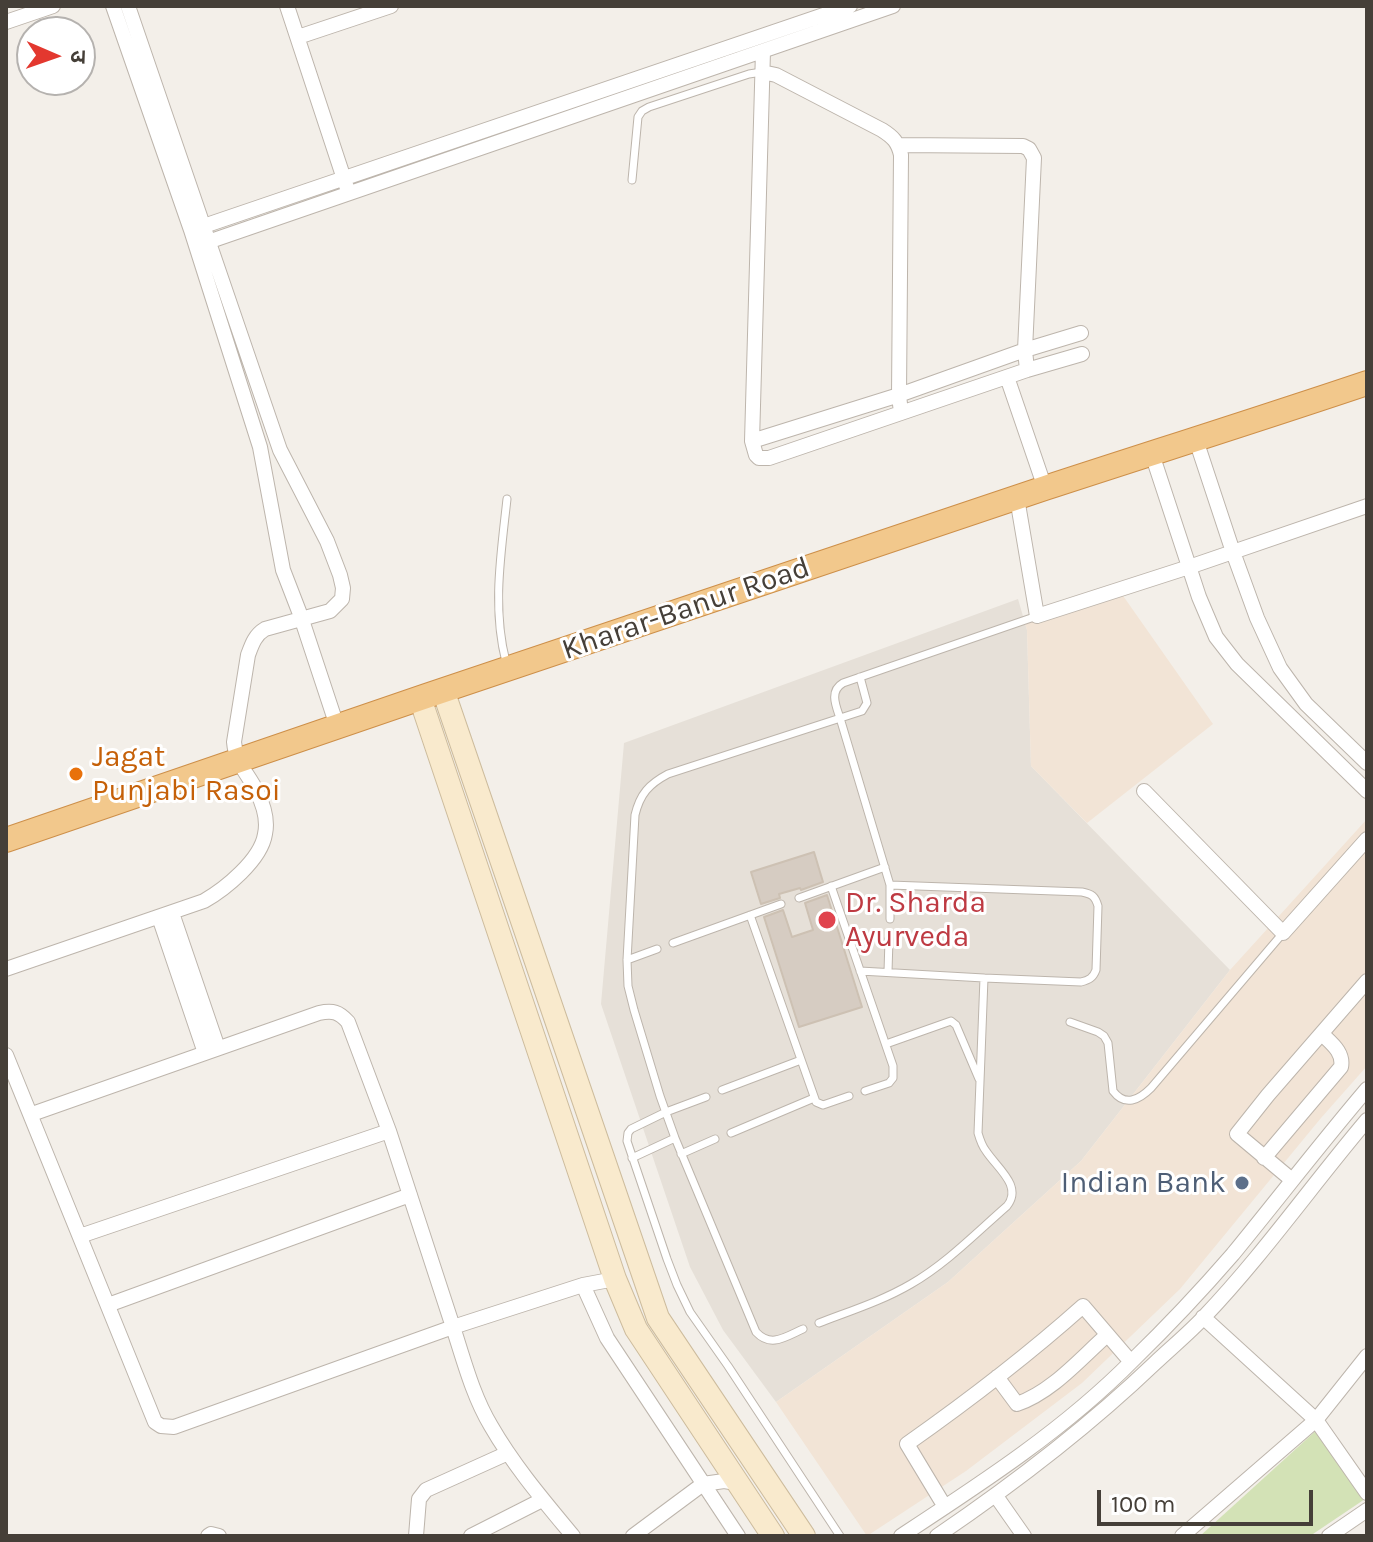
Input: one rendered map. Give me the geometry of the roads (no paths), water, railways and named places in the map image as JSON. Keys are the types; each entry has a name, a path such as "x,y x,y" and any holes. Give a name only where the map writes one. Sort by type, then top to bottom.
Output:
{"highway":[{"name":"Kharar-Banur Road","path":"6,840 508,668 1367,383"}],"main road":[{"path":"432,694 615,1279 636,1329 773,1536"},
{"path":"432,694 658,1318 804,1536"}],"street":[{"path":"6,22 53,6"},
{"path":"113,6 197,228"},
{"path":"128,6 202,244 260,447 283,570 337,726"},
{"path":"287,6 349,194"},
{"path":"298,37 391,6"},
{"path":"197,228 850,6"},
{"path":"202,244 893,6"},
{"path":"763,51 752,441 759,458 765,459 1082,354"},
{"path":"762,72 776,75 882,130 899,145 901,413"},
{"path":"899,145 1023,146 1032,153 1025,350 1027,370"},
{"path":"6,969 204,901 235,881 259,851 265,835 265,815 259,796 237,761 234,742 252,642 265,629 330,611 342,599 340,575 321,527 280,450 202,244"},
{"path":"752,441 1081,333"},
{"path":"1007,377 1045,488"},
{"path":"1196,440 1257,618 1280,668 1306,704 1367,763"},
{"path":"1152,454 1206,616 1226,653 1367,791"},
{"path":"1017,498 1037,616 1366,509"},
{"path":"1144,791 1283,933 1367,839"},
{"path":"165,915 212,1050"},
{"path":"1292,1180 1237,1134 1367,981"},
{"path":"32,1114 319,1013 331,1011 341,1014 348,1022 389,1131 474,1390 490,1425 508,1453 573,1536"},
{"path":"1264,1158 1341,1067 1343,1060 1340,1053 1322,1034"},
{"path":"6,1055 155,1422 161,1426 174,1427 453,1327 583,1285 615,1279"},
{"path":"901,1536 1048,1433 1131,1362 1223,1264 1367,1089"},
{"path":"937,1536 1062,1446 1203,1317 1248,1268 1367,1120"},
{"path":"80,1236 389,1131"},
{"path":"108,1305 410,1195"},
{"path":"583,1285 607,1338 738,1536"},
{"path":"945,1507 907,1444 962,1405 1083,1306 1131,1362"},
{"path":"1203,1317 1316,1420 1367,1493"},
{"path":"997,1377 1017,1404 1058,1380 1107,1335"},
{"path":"1182,1536 1316,1420 1367,1356"},
{"path":"416,1536 419,1499 426,1490 508,1453"},
{"path":"633,1536 703,1484 737,1483"},
{"path":"996,1496 1024,1536"},
{"path":"471,1536 542,1500"},
{"path":"1329,1536 1367,1510"},
{"path":"208,1536 219,1536"}],"lane":[{"path":"632,180 638,117 642,111 762,72"},
{"path":"507,499 498,611 499,633 508,668"},
{"path":"890,919 890,885 834,691 843,683 1037,616"},
{"path":"803,1329 770,1341 756,1332 666,1112 628,986 635,815 645,790 668,774 862,711 867,698 860,677"},
{"path":"799,898 885,867"},
{"path":"860,971 1081,982 1093,976 1096,970 1098,906 1091,894 890,885"},
{"path":"831,886 893,1066 893,1078 889,1083 865,1091"},
{"path":"673,943 781,904"},
{"path":"750,915 814,1098 819,1105 823,1105 849,1096"},
{"path":"1070,1022 1104,1036 1108,1043 1113,1091 1124,1101 1137,1099 1144,1096 1283,933"},
{"path":"888,972 889,939"},
{"path":"627,960 657,949"},
{"path":"819,1323 910,1285 936,1268 1012,1199 1009,1181 980,1141 979,1081 984,978"},
{"path":"886,1044 947,1021 953,1022 979,1081"},
{"path":"722,1090 801,1060"},
{"path":"706,1097 631,1129 627,1141 632,1158 677,1285 690,1312 840,1536"},
{"path":"731,1133 814,1098"},
{"path":"632,1158 675,1138"},
{"path":"681,1154 715,1139"}],"place":[{"name":"Jagat Punjabi Rasoi","path":"76,774"},
{"name":"Dr. Sharda Ayurveda","path":"827,920"},
{"name":"Indian Bank","path":"1242,1183"}]}
